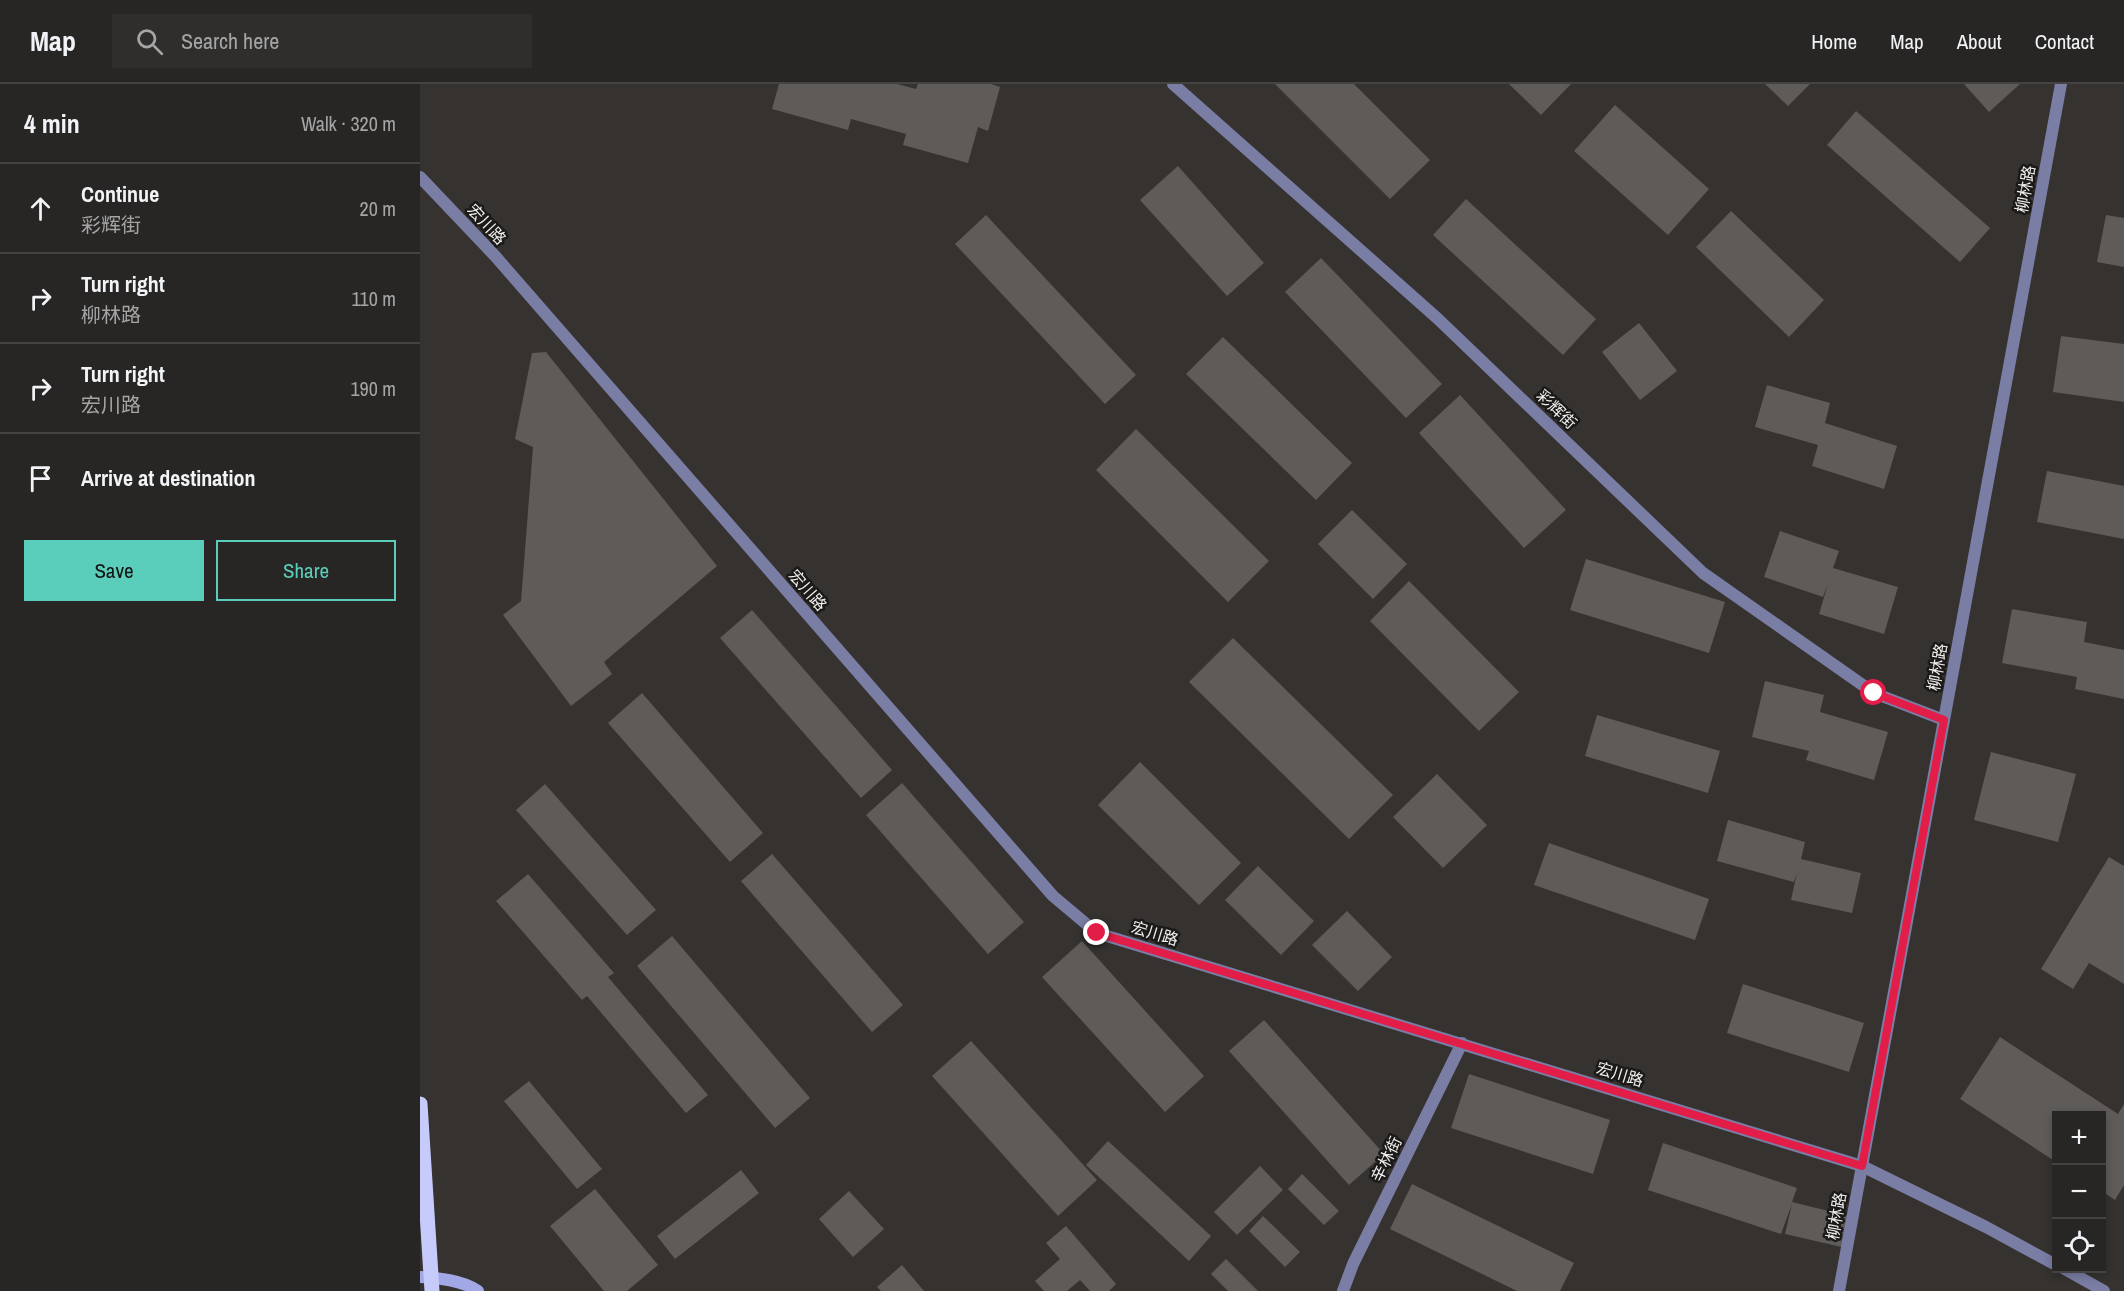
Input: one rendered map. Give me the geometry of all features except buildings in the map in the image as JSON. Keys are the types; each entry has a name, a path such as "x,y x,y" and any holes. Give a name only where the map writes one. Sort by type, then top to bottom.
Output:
{"main road":[{"path":"420,1104 428,1282"}],"street":[{"name":"彩辉街","path":"1173,84 1437,318 1703,573 1874,693 1944,720"},
{"name":"柳林路","path":"1839,1291 2061,84"},
{"name":"宏川路","path":"420,177 496,257 1053,896 1097,933 1862,1166 1986,1227 2052,1263"},
{"name":"辛林街","path":"1343,1291 1353,1264 1462,1043"},
{"path":"2069,1273 2103,1291"},
{"path":"428,1282 454,1282 478,1291"}],"route":[{"path":"1097,933 1862,1166 1944,720 1874,693"}]}
